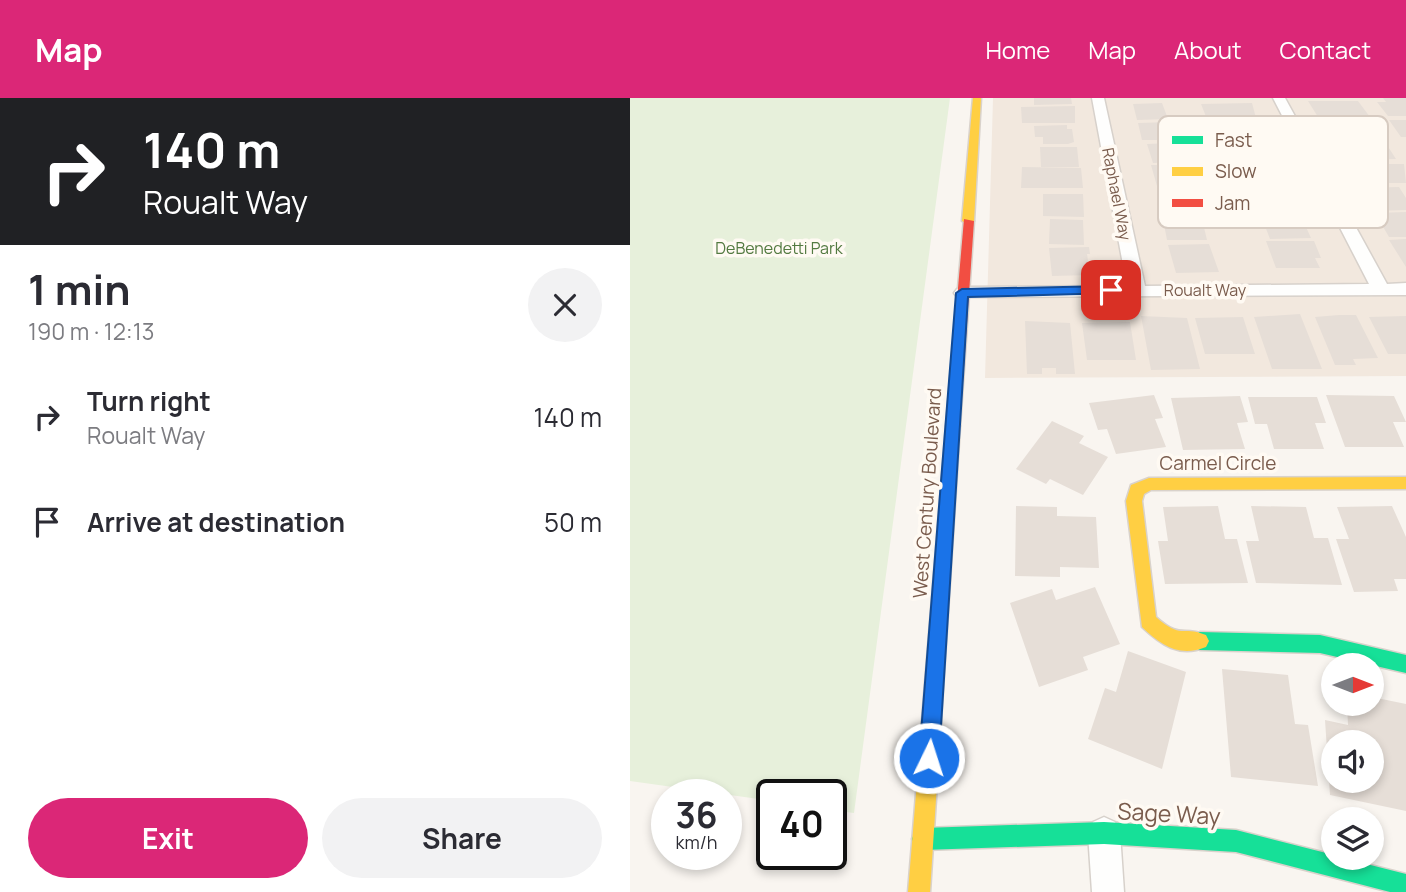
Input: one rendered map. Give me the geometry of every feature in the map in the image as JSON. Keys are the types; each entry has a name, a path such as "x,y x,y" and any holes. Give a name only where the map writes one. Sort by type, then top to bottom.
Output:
{"street":[{"name":"West Century Boulevard","path":"919,892 977,98"},
{"name":"Raphael Way","path":"1098,98 1137,290"},
{"path":"1279,98 1289,116"},
{"path":"1348,228 1381,289"},
{"name":"Roualt Way","path":"962,293 1406,289"},
{"name":"Carmel Circle","path":"1406,483 1149,484 1137,490 1134,501 1148,621 1169,640 1320,645 1406,664"},
{"path":"1104,833 1108,892"},
{"name":"Sage Way","path":"923,839 1104,833 1236,841 1406,885"}],"shaded area":[{"path":"993,98 1406,98 1406,376 985,378"}],"green space":[{"name":"DeBenedetti Park","path":"630,98 950,98 854,813 847,812 847,779 756,779 756,799 742,797 742,779 651,779 651,784 630,781"}],"building":[{"path":"1034,98 1071,98 1072,104 1034,105"},
{"path":"1383,98 1406,98 1406,116 1388,116 1377,102 1386,102"},
{"path":"1308,101 1358,101 1369,116 1317,116"},
{"path":"1162,103 1167,116 1158,116 1158,119 1137,120 1133,104"},
{"path":"1252,103 1255,116 1206,116 1201,104"},
{"path":"1075,106 1075,123 1022,123 1021,107"},
{"path":"1389,120 1406,120 1406,137 1401,137"},
{"path":"1158,122 1158,140 1142,140 1138,123"},
{"path":"1067,125 1067,129 1072,129 1074,142 1043,144 1043,137 1035,137 1034,126"},
{"path":"1147,144 1158,144 1158,163 1153,163"},
{"path":"1040,147 1077,147 1079,167 1041,167"},
{"path":"1388,147 1396,159 1388,159"},
{"path":"1388,164 1404,164 1406,183 1388,183"},
{"path":"1151,165 1158,165 1157,186"},
{"path":"1022,167 1081,168 1083,188 1021,188"},
{"path":"1388,187 1399,187 1406,198 1406,210 1388,211"},
{"path":"1043,194 1083,194 1084,217 1043,216"},
{"path":"1406,212 1406,237 1389,237 1384,228 1388,228 1388,213"},
{"path":"1050,219 1083,220 1084,245 1049,244"},
{"path":"1165,228 1204,228 1207,240 1167,240"},
{"path":"1266,228 1306,228 1311,238 1270,239"},
{"path":"1406,239 1406,267 1389,240"},
{"path":"1266,241 1314,241 1321,258 1315,258 1320,268 1276,268"},
{"path":"1209,244 1219,272 1176,273 1168,245"},
{"path":"1089,247 1090,254 1087,254 1090,275 1052,276 1049,248"},
{"path":"1300,314 1322,369 1272,369 1254,317"},
{"path":"1356,315 1378,358 1353,359 1356,365 1335,365 1315,317"},
{"path":"1141,316 1187,318 1200,369 1151,370"},
{"path":"1406,316 1406,354 1388,354 1369,317"},
{"path":"1243,317 1255,354 1205,354 1195,318"},
{"path":"1025,321 1070,323 1075,374 1056,374 1056,368 1042,368 1042,374 1027,374"},
{"path":"1130,322 1136,360 1087,360 1082,323"},
{"path":"1154,395 1163,418 1155,419 1166,447 1116,454 1107,429 1098,430 1089,403"},
{"path":"1326,395 1394,396 1406,422 1393,422 1404,447 1345,447"},
{"path":"1240,396 1248,422 1237,423 1245,449 1183,450 1171,398"},
{"path":"1248,397 1317,397 1326,423 1315,423 1324,449 1274,449 1267,424 1255,424"},
{"path":"1052,421 1084,436 1079,443 1108,457 1083,495 1050,479 1046,484 1016,469"},
{"path":"1016,506 1057,507 1057,516 1096,517 1099,568 1060,567 1060,577 1015,576"},
{"path":"1218,506 1225,539 1237,539 1248,583 1165,584 1158,541 1168,541 1163,507"},
{"path":"1251,506 1306,507 1314,538 1328,538 1342,585 1256,583 1246,541 1259,541"},
{"path":"1392,506 1406,537 1406,579 1394,579 1398,591 1354,592 1336,539 1349,539 1337,507"},
{"path":"1095,587 1120,644 1083,657 1088,670 1039,687 1010,603 1052,589 1056,600"},
{"path":"1128,651 1186,672 1162,769 1088,739 1105,688 1116,692"},
{"path":"1222,669 1288,675 1295,724 1308,725 1318,786 1231,777"},
{"path":"1384,699 1406,704 1406,811 1330,795 1384,793 1384,730 1326,730 1325,720 1348,725 1348,716 1384,716"}],"traffic: fast":[{"path":"1200,641 1320,644 1406,664"},
{"path":"923,839 1104,833 1236,841 1406,885"}],"traffic: slow":[{"path":"968,221 977,98"},
{"path":"919,892 953,426"},
{"path":"1200,641 1169,640 1148,621 1134,501 1137,490 1149,484 1406,483"}],"traffic: jam":[{"path":"953,426 968,221"}],"route":[{"path":"929,758 962,293 1111,290"}]}
